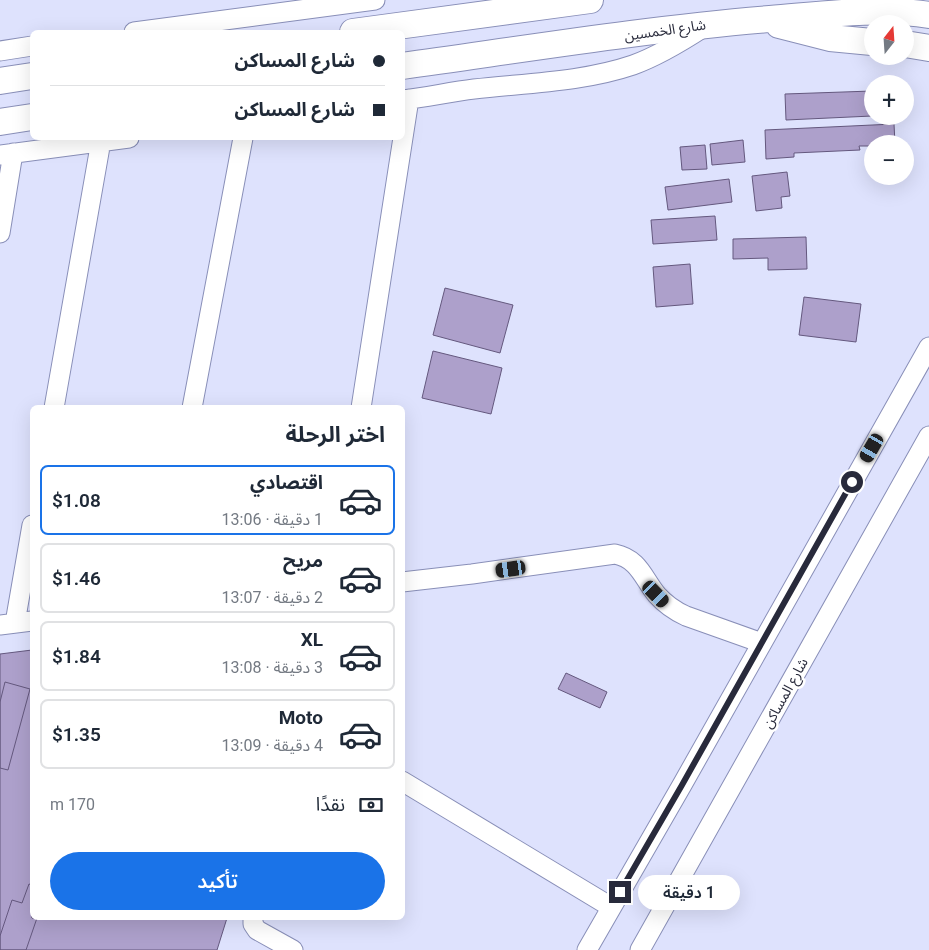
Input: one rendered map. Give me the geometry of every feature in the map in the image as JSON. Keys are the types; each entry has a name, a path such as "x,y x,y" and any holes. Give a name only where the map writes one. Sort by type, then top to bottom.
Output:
{"main road":[{"path":"368,30 590,0"},
{"name":"شارع الخمسين","path":"405,66 708,24 845,13 879,12 929,15"},
{"path":"761,20 830,38 864,41"},
{"path":"914,46 929,48"},
{"path":"0,81 30,76"},
{"path":"0,122 30,117"}],"street":[{"path":"149,30 374,0"},
{"path":"406,100 455,91 577,78 605,73 633,65 659,54 708,24"},
{"path":"0,50 30,46"},
{"path":"0,233 7,154 110,140"},
{"path":"193,405 243,140"},
{"path":"361,405 400,140"},
{"path":"55,405 101,141"},
{"path":"587,950 929,347"},
{"name":"شارع المساكن","path":"640,950 929,436"},
{"path":"16,623 30,537"},
{"path":"405,582 615,554 630,559 656,594 675,611 762,643"},
{"path":"405,783 612,907"},
{"path":"253,920 257,930 293,950"}],"building":[{"path":"864,91 864,116 786,120 785,94"},
{"path":"894,125 895,135 864,135 864,146 859,146 860,150 794,153 794,157 766,159 765,130"},
{"path":"743,140 745,162 712,165 710,144"},
{"path":"705,145 707,169 682,170 680,147"},
{"path":"787,172 790,196 781,197 782,208 756,211 752,176"},
{"path":"729,179 732,202 668,210 665,187"},
{"path":"715,216 717,240 653,244 651,220"},
{"path":"806,237 807,269 768,270 768,258 733,259 733,239"},
{"path":"690,264 693,304 656,307 653,267"},
{"path":"445,288 513,305 500,353 433,335"},
{"path":"804,297 861,304 856,342 799,335"},
{"path":"433,351 502,368 491,414 422,398"},
{"path":"30,650 30,920 226,920 217,950 0,950 0,654"},
{"path":"566,673 607,692 600,708 558,689"},
{"path":"5,682 30,689 8,770 0,768 0,702"},
{"path":"30,884 30,920 36,920 26,950 0,950 0,936 12,900 22,903"}],"route":[{"path":"620,892 852,482"}]}
